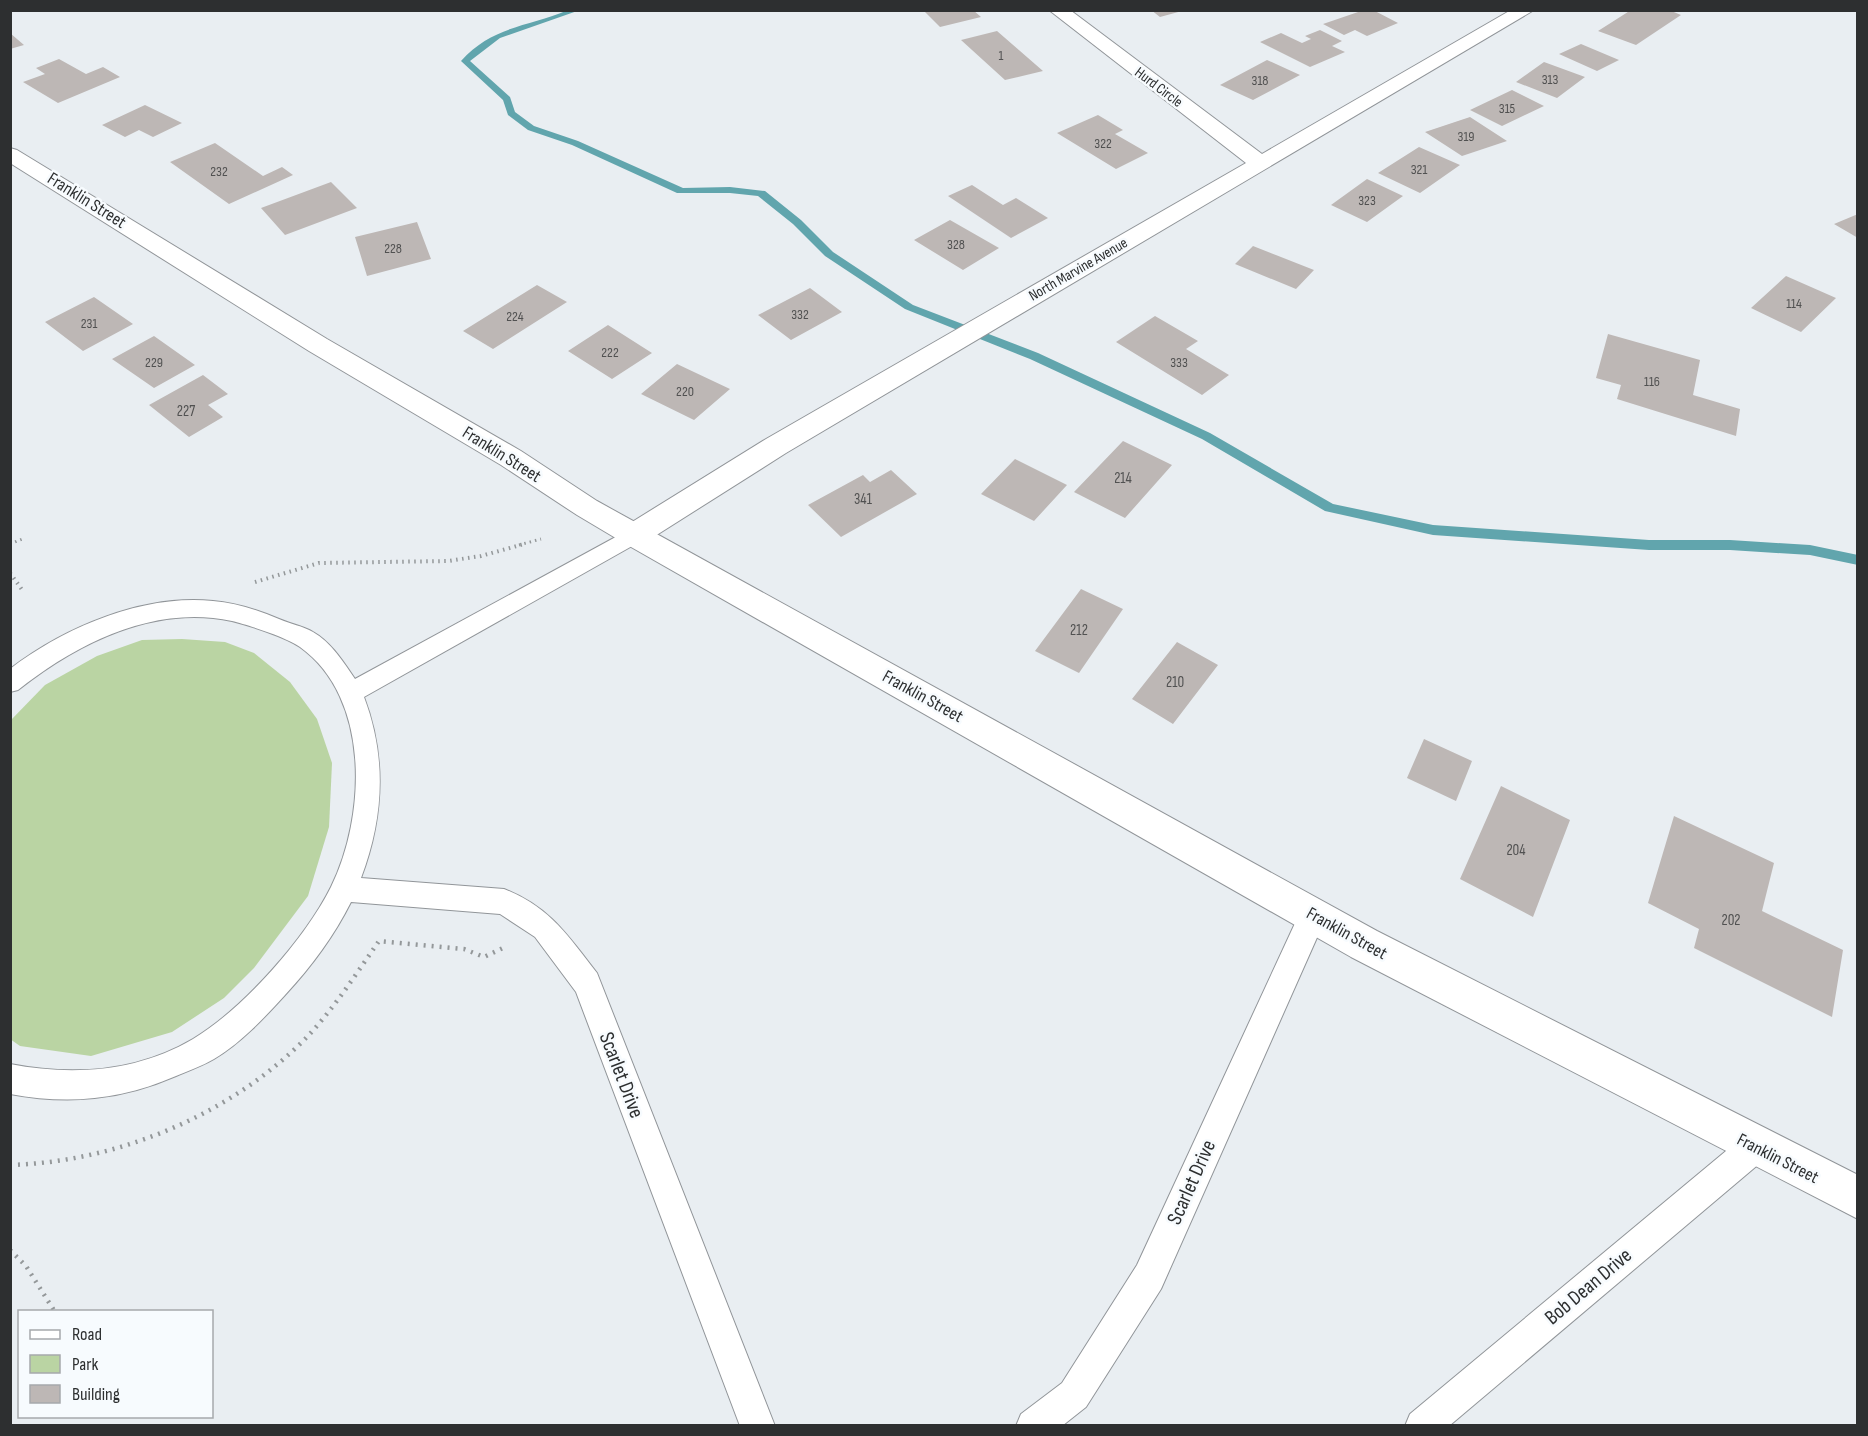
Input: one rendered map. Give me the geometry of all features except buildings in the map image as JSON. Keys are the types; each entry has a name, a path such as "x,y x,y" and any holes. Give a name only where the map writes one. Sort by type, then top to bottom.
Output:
{"street":[{"name":"Hurd Circle","path":"1058,10 1260,163"},
{"name":"North Marvine Avenue","path":"634,535 776,446 1524,11"},
{"name":"Franklin Street","path":"10,154 318,345 511,458 587,508 634,535 1375,950 1857,1198"}],"lane":[{"path":"351,693 634,535"},
{"path":"10,684 72,642 100,629 165,612 217,610 252,616 309,641 342,677 351,693 364,729 369,758 369,788 363,831 344,889 329,917 254,1008 204,1048 163,1067 104,1086 43,1087 10,1079"},
{"name":"Scarlet Drive","path":"344,889 504,902 545,928 587,984 758,1425"},
{"name":"Scarlet Drive","path":"1033,1425 1074,1395 1149,1277 1313,915"},
{"name":"Bob Dean Drive","path":"1422,1425 1755,1147"}],"path":[{"path":"10,544 25,538"},
{"path":"246,584 319,563 448,561 481,556 541,539"},
{"path":"10,573 23,591"},
{"path":"10,1165 66,1159 114,1149 156,1135 201,1114 243,1089 279,1062 306,1035 336,1001 379,941 464,949 484,957 545,928"},
{"path":"10,1250 26,1266 54,1310"}],"green space":[{"path":"182,639 225,642 254,653 290,682 317,719 332,763 329,827 308,896 254,968 224,998 172,1032 91,1056 20,1046 10,1039 11,720 45,685 97,656 142,640"}],"waterway":[{"path":"576,10 497,36 465,61 507,99 511,113 531,128 575,143 681,191 730,190 761,193 797,222 829,254 909,307 1034,356 1206,436 1330,508 1433,530 1649,545 1730,545 1810,550 1858,560"}]}
